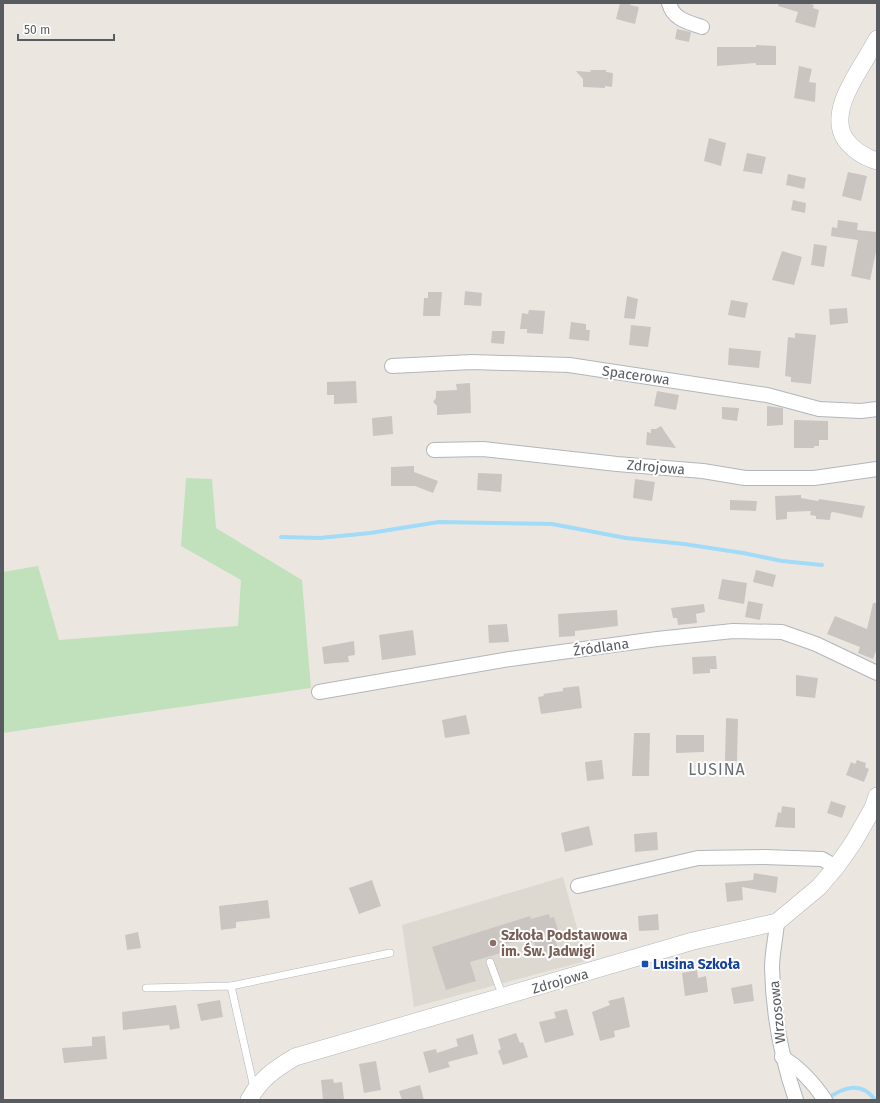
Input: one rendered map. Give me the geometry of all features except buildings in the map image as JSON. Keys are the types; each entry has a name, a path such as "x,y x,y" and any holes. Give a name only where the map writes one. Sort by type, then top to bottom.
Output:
{"street":[{"path":"669,3 679,19 702,27"},
{"path":"877,39 847,93 839,113 839,124 849,144 858,153 877,161"},
{"name":"Spacerowa","path":"392,366 472,362 569,365 767,395 819,409 862,411 877,409"},
{"name":"Zdrojowa","path":"434,450 483,449 617,464 703,471 746,478 814,478 877,469"},
{"name":"Źródlana","path":"319,692 510,659 656,639 733,631 782,632 816,644 877,673"},
{"name":"Zdrojowa","path":"252,1095 266,1076 295,1057 503,998 693,941 777,922 819,887 836,867 852,844 873,808 877,796"},
{"path":"578,886 698,858 756,856 822,859 836,867"},
{"name":"Wrzosowa","path":"777,922 772,966 775,1013 782,1057 796,1100"},
{"path":"782,1057 804,1073 816,1085 823,1097"}],"lane":[{"path":"146,988 231,986 390,953"},
{"path":"490,962 503,998"},
{"path":"231,986 252,1095"}],"shaded area":[{"name":"Szkoła Podstawowa im. Św. Jadwigi","path":"563,877 586,961 414,1007 402,925"}],"green space":[{"path":"186,478 212,479 216,528 302,580 311,688 3,733 3,572 38,566 59,640 238,626 241,580 181,546"}],"waterway":[{"path":"281,537 320,538 370,533 439,522 552,524 626,538 684,544 743,553 782,561 822,565"},
{"path":"827,1099 839,1091 858,1088 870,1094 875,1100"}],"place":[{"name":"Szkoła Podstawowa im. Św. Jadwigi","path":"493,943"},
{"name":"Lusina Szkoła","path":"645,964"}],"district":[{"name":"LUSINA","path":"717,769"}]}
